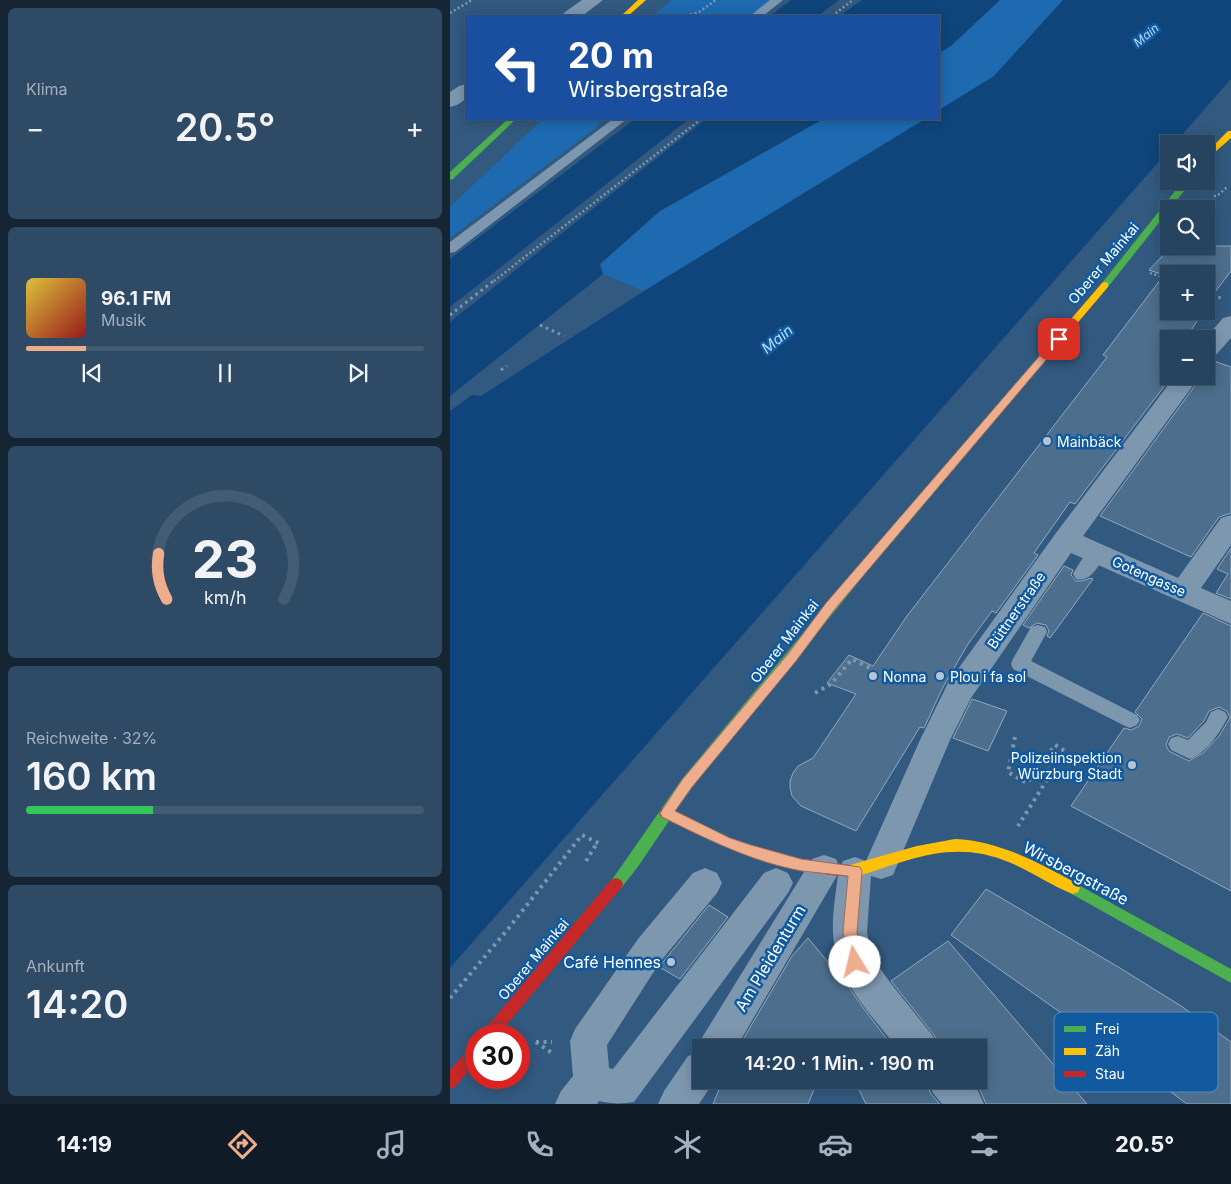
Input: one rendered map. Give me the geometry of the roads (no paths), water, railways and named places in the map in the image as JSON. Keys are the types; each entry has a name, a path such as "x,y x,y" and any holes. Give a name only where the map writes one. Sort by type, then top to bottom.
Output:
{"street":[{"path":"572,15 594,0"},
{"path":"625,15 642,0"},
{"path":"450,101 465,91"},
{"path":"450,178 511,120"},
{"path":"1215,149 1231,133"},
{"name":"Oberer Mainkai","path":"498,1024 632,864 687,783 792,657 830,606 1122,264 1181,190"},
{"path":"1215,351 1231,323"},
{"name":"Büttnerstraße","path":"853,868 935,740 959,691 1066,540 1181,385"},
{"path":"1183,592 1231,525"},
{"name":"Gotengasse","path":"1066,540 1089,564 1183,592 1231,613"},
{"path":"666,813 726,842 751,851 853,868 850,932 855,962 876,993 913,1039"},
{"name":"Wirsbergstraße","path":"853,868 956,845 988,850 1028,863 1231,976"},
{"name":"Am Pleidenturm","path":"723,1039 853,868"},
{"path":"706,883 647,953 588,1041 583,1093 621,1090 776,883"},
{"path":"450,1082 465,1064"},
{"path":"677,1104 692,1082"},
{"path":"953,1089 965,1104"}],"lane":[{"path":"757,15 778,0"},
{"path":"450,249 620,120"},
{"path":"1038,632 1020,664 1130,720"},
{"path":"1178,744 1190,751 1213,727 1218,717"}],"water":[{"path":"791,0 839,0 819,15 771,15"},
{"path":"862,0 1000,0 951,46 940,52 940,15 840,15"},
{"name":"Main","path":"1063,0 1231,0 1231,79 1182,135 1160,135 1160,160 450,968 450,411 472,395 481,396 644,291 923,120 940,120 940,109 994,76"},
{"path":"634,120 688,120 450,307 450,259"},
{"path":"705,120 821,120 660,211 600,264 603,274 450,396 450,322"}],"place":[{"name":"Mainbäck","path":"1047,441"},
{"name":"Nonna","path":"873,676"},
{"name":"Plou i fa sol","path":"940,676"},
{"name":"Polizeiinspektion Würzburg Stadt","path":"1132,765"},
{"name":"Café Hennes","path":"671,962"}]}
